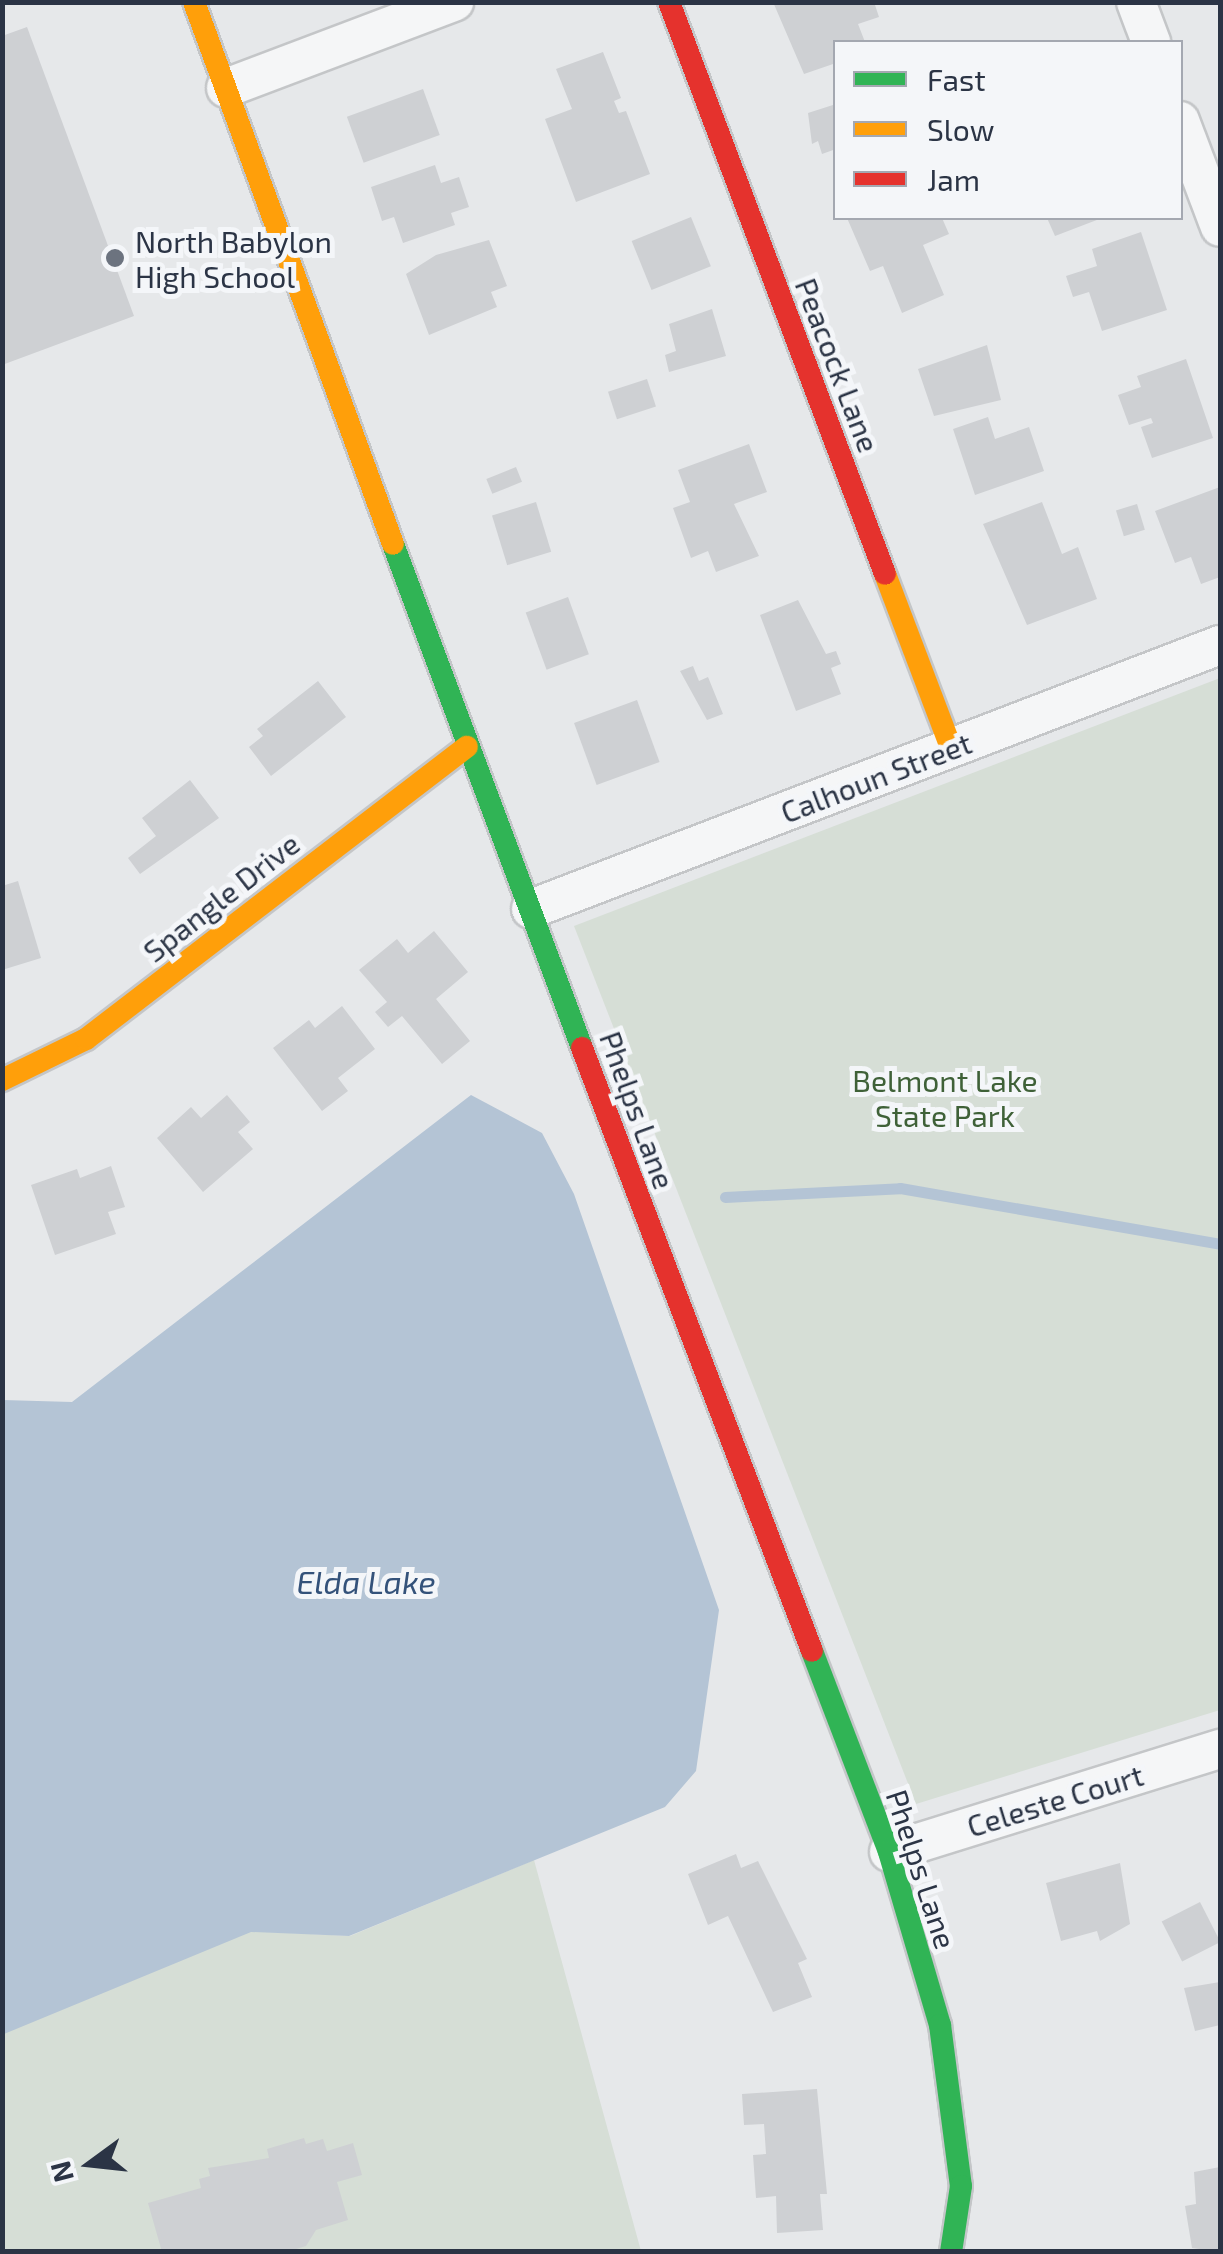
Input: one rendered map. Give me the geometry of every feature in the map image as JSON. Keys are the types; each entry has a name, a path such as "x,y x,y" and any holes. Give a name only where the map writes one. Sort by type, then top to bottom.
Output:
{"street":[{"name":"Phelps Lane","path":"194,2 467,746 889,1852 940,2025 961,2186 951,2252"},
{"path":"226,88 454,2"},
{"name":"Peacock Lane","path":"668,2 951,748"},
{"path":"1136,2 1150,40"},
{"path":"1183,127 1213,183 1220,227"},
{"name":"Calhoun Street","path":"531,909 1220,645"},
{"name":"Spangle Drive","path":"2,1080 86,1039 467,746"},
{"name":"Celeste Court","path":"889,1852 1220,1748"}],"green space":[{"name":"Belmont Lake State Park","path":"1220,678 1220,1710 916,1804 574,926"},
{"path":"534,1860 641,2251 3,2251 2,2032 251,1931 350,1936"}],"water":[{"name":"Elda Lake","path":"471,1095 542,1133 574,1194 719,1610 696,1771 665,1807 349,1936 251,1932 4,2034 3,1400 72,1402"}],"building":[{"path":"773,2 874,2 879,17 858,24 864,40 833,40 833,64 804,74"},
{"path":"27,27 134,316 2,365 2,36"},
{"path":"603,52 621,98 614,101 619,113 626,111 650,174 576,202 545,119 572,109 556,69"},
{"path":"423,89 440,135 364,163 347,117"},
{"path":"833,105 833,150 822,154 818,141 812,144 808,113"},
{"path":"435,165 441,183 459,177 469,207 451,213 455,225 403,243 394,217 382,221 371,187"},
{"path":"691,217 711,266 652,290 632,241"},
{"path":"848,220 943,220 949,234 923,245 944,295 902,313 883,266 870,271"},
{"path":"1048,220 1097,220 1055,236"},
{"path":"1141,232 1167,310 1102,331 1089,292 1073,297 1066,276 1097,266 1092,249"},
{"path":"489,240 507,286 491,292 497,307 429,335 406,274 436,255"},
{"path":"712,309 726,356 669,372 665,355 676,351 669,324"},
{"path":"987,345 1001,400 934,416 918,369"},
{"path":"1186,359 1213,438 1152,458 1141,427 1153,423 1151,418 1129,425 1118,395 1141,387 1137,376"},
{"path":"647,379 656,407 617,419 608,392"},
{"path":"988,417 995,439 1029,427 1044,471 975,495 953,429"},
{"path":"749,444 767,492 734,504 759,556 716,572 708,551 691,558 673,508 690,502 678,470"},
{"path":"516,467 522,482 492,494 486,479"},
{"path":"1220,487 1220,577 1201,584 1191,557 1175,563 1155,511"},
{"path":"536,502 551,552 507,565 492,515"},
{"path":"1042,502 1062,554 1078,547 1097,599 1027,625 983,524"},
{"path":"1137,504 1145,530 1124,536 1116,510"},
{"path":"568,597 589,654 547,670 526,612"},
{"path":"798,600 826,654 836,651 841,664 831,668 841,694 796,711 760,615"},
{"path":"693,666 699,681 708,677 723,714 707,720 680,671"},
{"path":"318,681 346,717 271,776 249,747 263,736 257,729"},
{"path":"637,700 660,762 597,785 574,723"},
{"path":"190,780 219,818 140,874 128,858 156,836 142,818"},
{"path":"18,881 41,958 2,970 2,886"},
{"path":"434,931 468,972 436,999 470,1041 442,1064 402,1016 388,1027 375,1012 387,1002 359,970 397,939 408,953"},
{"path":"342,1006 375,1049 338,1078 348,1091 322,1111 273,1048 309,1020 315,1028"},
{"path":"227,1095 250,1122 238,1132 253,1149 203,1192 157,1138 191,1107 201,1118"},
{"path":"111,1166 125,1207 108,1212 116,1234 55,1255 31,1185 77,1169 80,1178"},
{"path":"736,1854 741,1868 758,1861 807,1959 798,1963 812,1997 773,2012 728,1916 708,1925 688,1874"},
{"path":"1120,1863 1130,1924 1100,1941 1097,1931 1061,1941 1046,1883"},
{"path":"1200,1902 1220,1942 1182,1962 1162,1922"},
{"path":"1220,1982 1220,2025 1195,2031 1184,1988"},
{"path":"817,2089 827,2194 820,2194 823,2230 777,2233 776,2196 756,2198 753,2155 766,2154 764,2124 744,2125 742,2094"},
{"path":"304,2138 306,2144 323,2139 327,2151 353,2143 362,2175 337,2182 348,2220 316,2230 306,2246 286,2252 162,2252 148,2203 201,2188 199,2179 210,2176 208,2168 269,2158 267,2149"},
{"path":"1220,2167 1220,2252 1192,2248 1185,2206 1196,2204 1194,2172"}],"waterway":[{"path":"725,1197 900,1188 1220,1244"}],"traffic: fast":[{"path":"393,544 582,1048"},
{"path":"812,1651 889,1852 940,2025 961,2186 951,2252"}],"traffic: slow":[{"path":"194,2 393,544"},
{"path":"885,574 951,748"},
{"path":"2,1080 86,1039 467,747"}],"traffic: jam":[{"path":"669,2 885,574"},
{"path":"582,1048 812,1651"}],"place":[{"name":"North Babylon High School","path":"115,258"}]}
